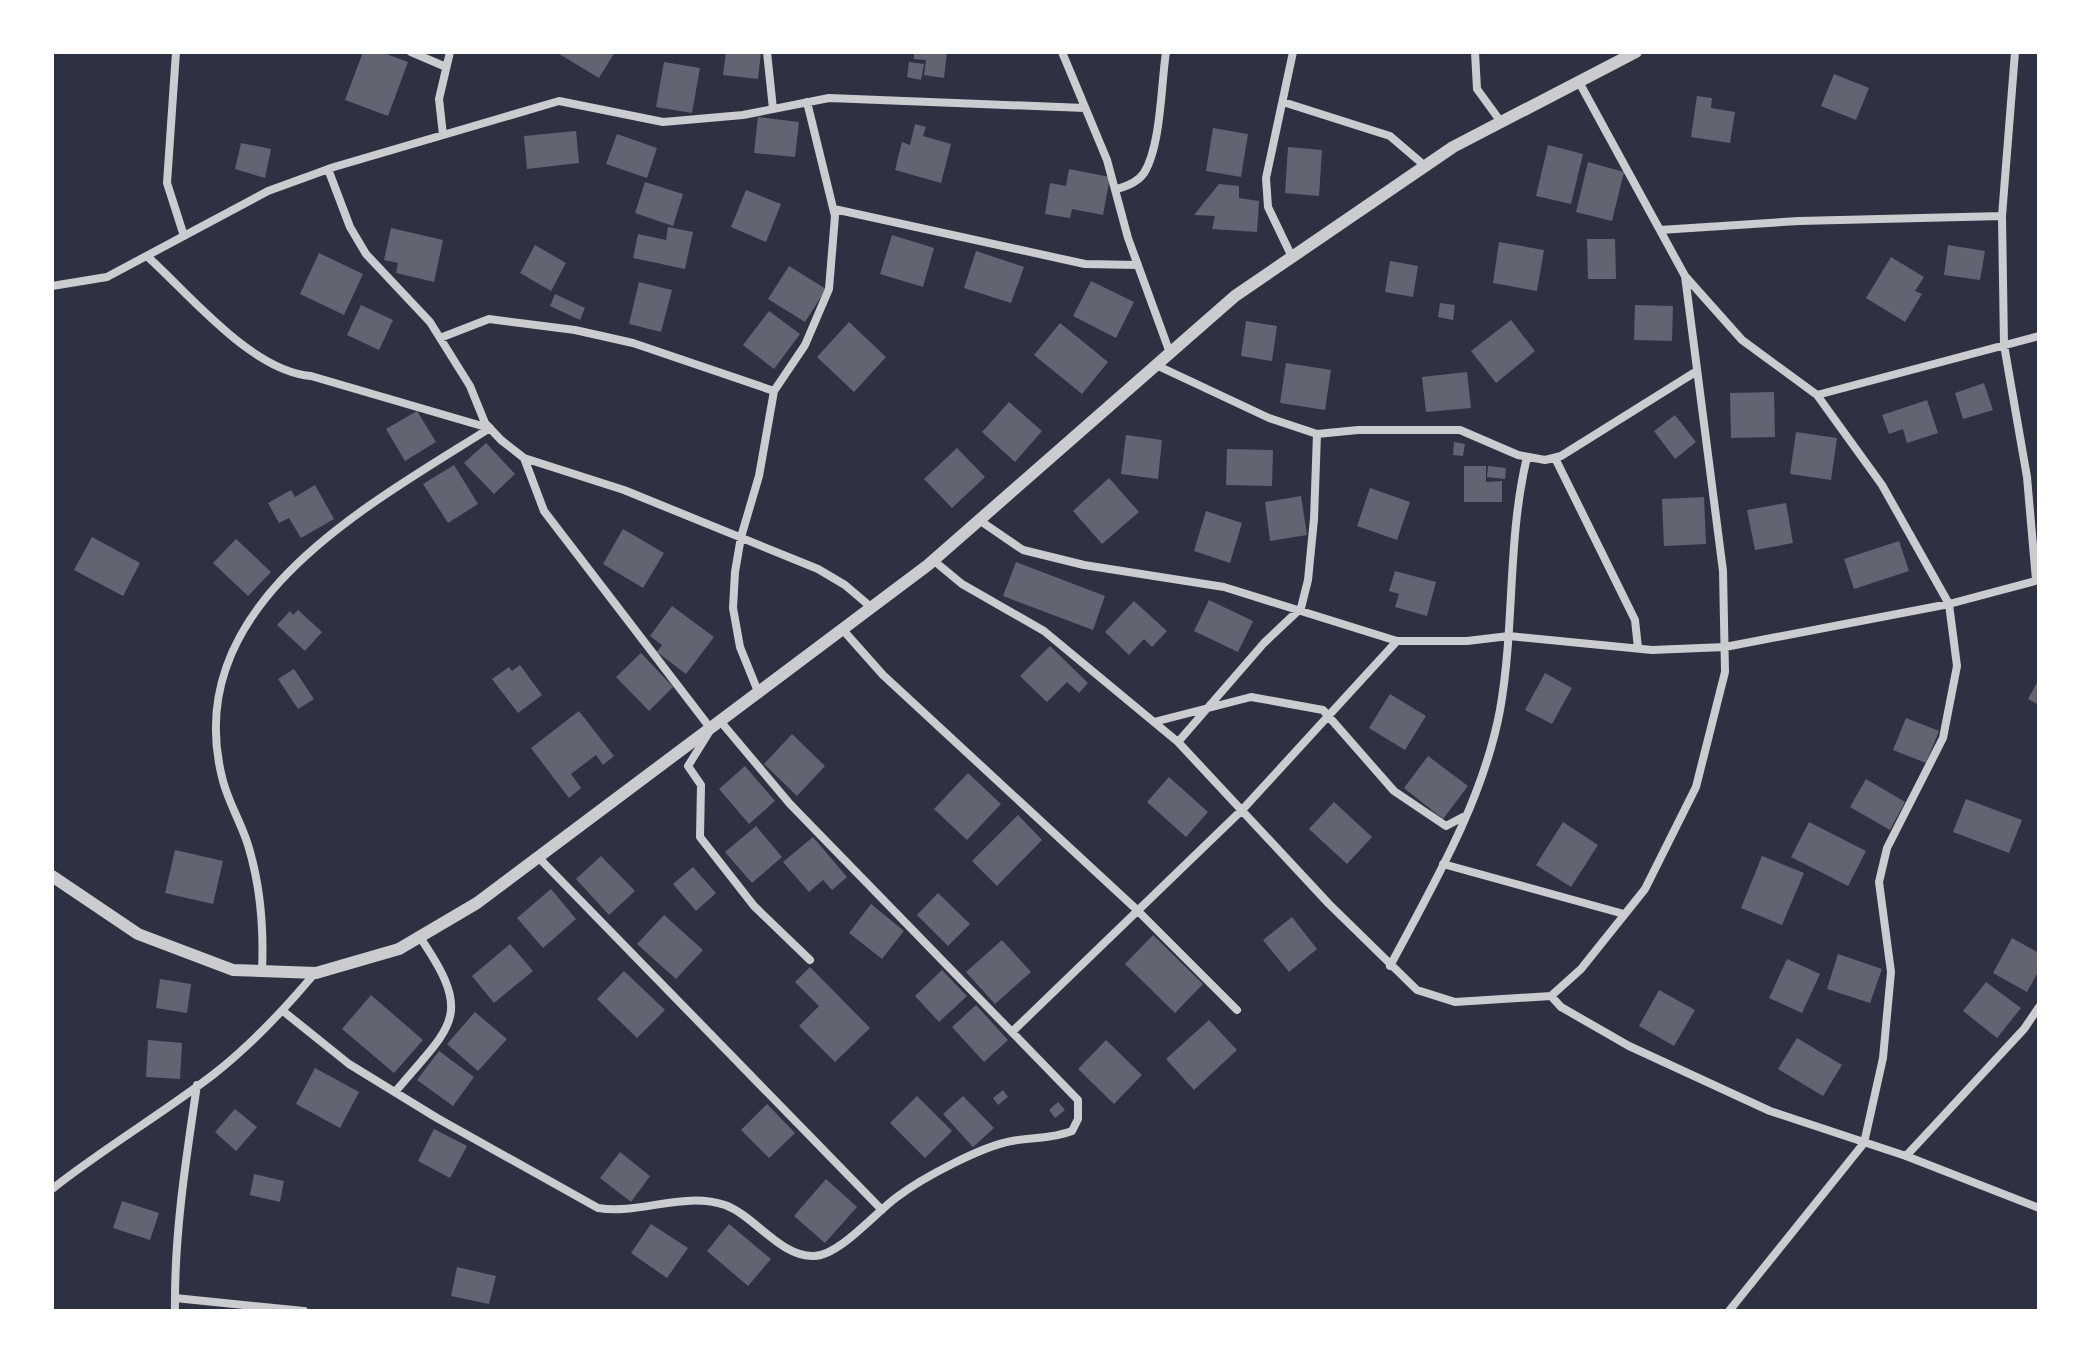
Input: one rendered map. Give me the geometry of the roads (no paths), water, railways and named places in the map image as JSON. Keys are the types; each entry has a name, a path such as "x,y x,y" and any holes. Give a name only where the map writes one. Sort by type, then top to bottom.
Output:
{"street":[{"path":"176,52 167,183 184,236"},
{"path":"411,52 446,67"},
{"path":"443,135 439,99 450,52"},
{"path":"767,52 773,109"},
{"path":"1062,52 1117,189 1138,265 1170,353"},
{"path":"1117,189 1131,185 1144,173 1153,149 1166,52"},
{"path":"1292,257 1268,207 1266,178 1293,52"},
{"path":"1475,52 1477,89 1501,122"},
{"path":"52,876 138,934 233,970 316,973 399,949 477,903 872,608 933,560 1235,296 1425,166 1501,122 1636,52"},
{"path":"979,520 1023,550 1084,565 1224,587 1301,608 1397,641 1467,641 1509,636 1638,648 1725,647 1949,604 2038,580 2027,477 2004,345 2002,216 2015,52"},
{"path":"1579,82 1685,276 1742,340 1817,395 1882,485 1949,604 1957,666 1943,738 1887,848 1879,882 1891,972 1883,1058 1864,1143 1729,1311"},
{"path":"52,286 107,277 149,258 268,191 328,169 559,101 663,122 773,109 829,98 1085,108"},
{"path":"759,694 740,647 733,608 741,537 751,509 774,391 805,345 829,289 834,209 807,102"},
{"path":"1283,102 1390,136 1425,166"},
{"path":"328,169 350,227 366,254 400,287 440,338 470,386 490,428 524,458 624,490 818,569 845,585 872,608"},
{"path":"834,209 1085,264 1138,265"},
{"path":"1660,230 1799,221 2002,216"},
{"path":"149,258 259,358 281,369 490,428"},
{"path":"933,560 962,584 1044,631 1178,742 1390,966 1417,990 1455,1002 1551,996 1581,969 1645,889 1696,787 1725,672 1723,571 1685,276"},
{"path":"440,338 489,319 575,330 633,343 774,391"},
{"path":"1817,395 2039,336"},
{"path":"1156,365 1269,418 1317,434 1358,430 1460,430 1527,457 1545,460 1555,458 1697,371"},
{"path":"262,971 262,903 247,841 222,777 216,736 215,703 226,664 242,631 264,599 331,535 398,485 490,428"},
{"path":"1178,742 1264,643 1301,608 1308,580 1317,434"},
{"path":"1390,966 1443,864 1488,765 1500,709 1509,636 1518,495 1527,457"},
{"path":"283,1011 349,1064 598,1208 622,1212 700,1200 727,1206 798,1254 816,1257 838,1247 882,1210 933,1174 1010,1141 1054,1138 1072,1131 1078,1119 1078,1100 716,726 544,511 524,458"},
{"path":"1555,458 1635,620 1638,648"},
{"path":"843,630 883,675 1136,909 1237,1010"},
{"path":"1013,1031 1243,809 1397,641"},
{"path":"1154,722 1251,697 1323,710 1394,791 1446,826 1464,817"},
{"path":"716,726 688,766 701,785 700,837 754,906 810,960"},
{"path":"538,857 882,1210"},
{"path":"1443,864 1624,914"},
{"path":"395,1092 451,1020 453,997 446,975 419,936"},
{"path":"52,1189 197,1085 283,1011 316,973"},
{"path":"1551,996 1561,1007 1629,1046 1770,1111 1906,1156 2039,1208"},
{"path":"1906,1156 2024,1029 2039,1007"},
{"path":"175,1311 186,1156 197,1085"},
{"path":"175,1298 304,1311"}]}
